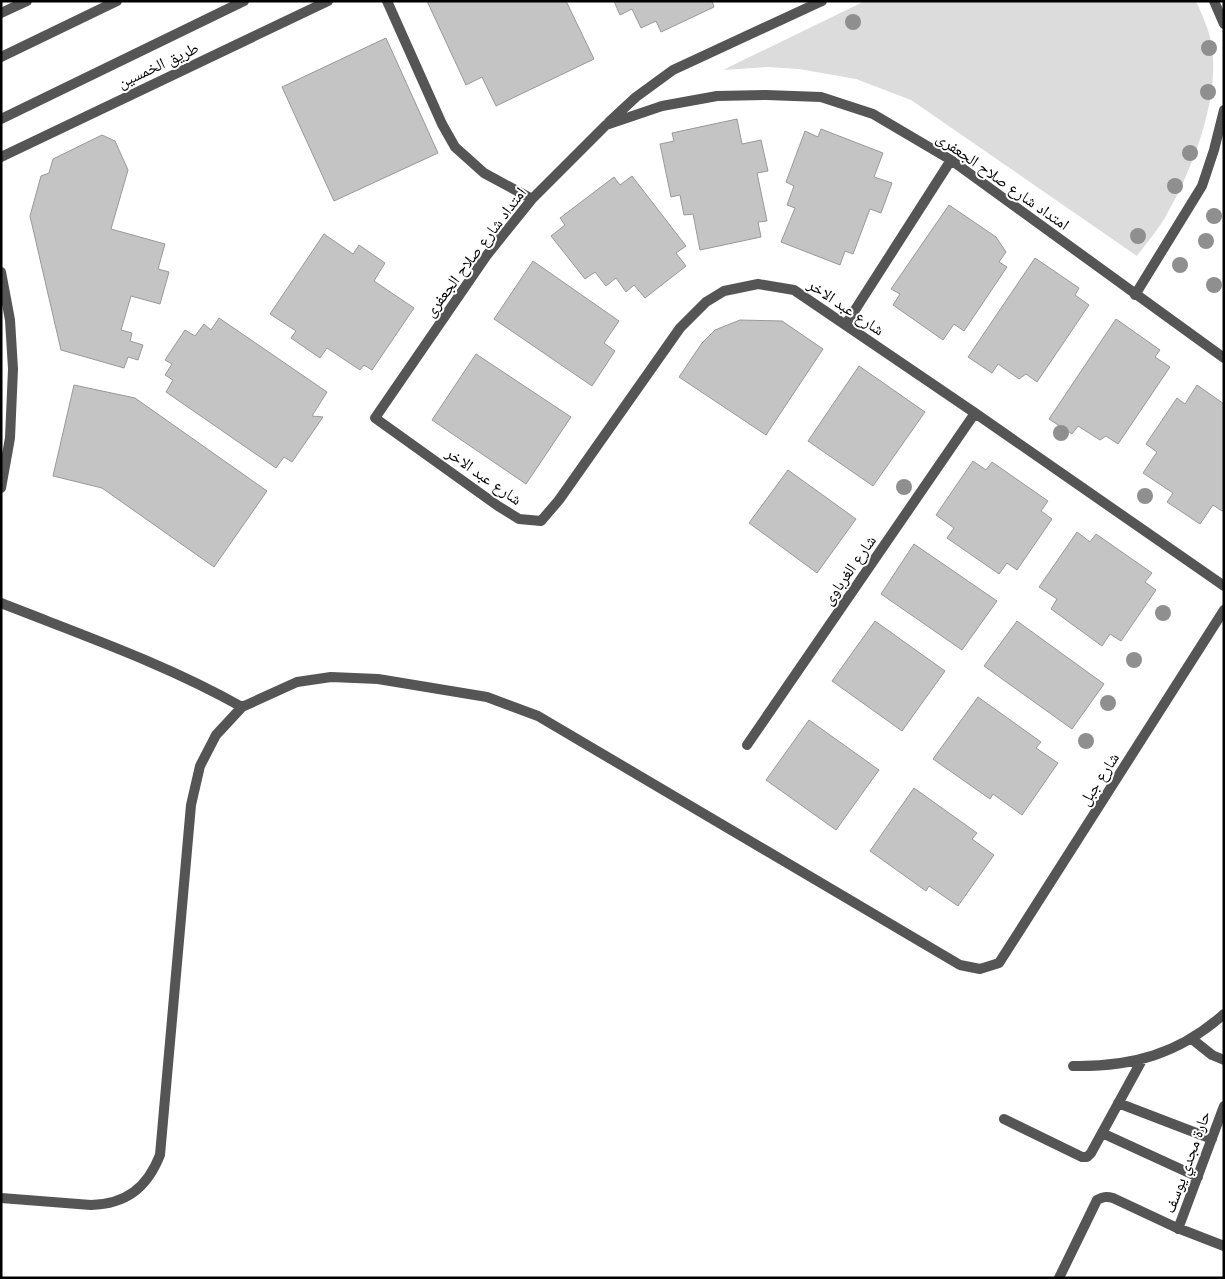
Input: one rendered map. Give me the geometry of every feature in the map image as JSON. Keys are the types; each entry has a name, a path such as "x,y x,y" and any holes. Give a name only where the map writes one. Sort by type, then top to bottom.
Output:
{"street":[{"path":"1,13 27,1"},
{"path":"1,57 117,1"},
{"name":"طريق الخمسين","path":"1,119 244,1"},
{"name":"طريق الخمسين","path":"1,157 328,1"},
{"path":"387,1 442,124 455,147 484,172 532,199"},
{"path":"606,125 636,97 673,70 822,1"},
{"path":"1214,1 1224,24"},
{"name":"امتداد شارع صلاح الجعفرى","path":"374,418 488,255 532,199 606,125 662,106 717,96 766,94 821,97 873,114 951,160 1224,358"},
{"path":"1135,295 1202,186 1214,150 1224,110"},
{"path":"846,324 951,160"},
{"path":"1,272 10,320 13,369 10,438 1,488"},
{"name":"شارع عبد الاخر","path":"374,418 498,506 520,519 541,521 559,500 680,328 706,302 724,291 758,284 794,290 1224,586"},
{"name":"شارع الغرباوى","path":"747,745 975,413"},
{"path":"1,603 174,671 242,707 216,735 200,766 191,804 160,1155 155,1167 149,1178 130,1196 104,1205 1,1198"},
{"name":"شارع جبل","path":"242,707 297,682 331,677 378,678 487,697 538,716 960,965 980,969 999,963 1224,610"},
{"path":"1073,1066 1115,1065 1142,1060 1192,1039 1224,1014"},
{"path":"1192,1039 1212,1055 1224,1060"},
{"path":"1004,1119 1082,1157 1087,1157 1091,1153 1142,1060"},
{"path":"1118,1103 1212,1139"},
{"name":"حارة مجدي يوسف","path":"1178,1229 1224,1106"},
{"path":"1102,1132 1198,1177"},
{"path":"1059,1278 1097,1200 1102,1197 1113,1198 1178,1229 1224,1246"}],"shaded area":[{"path":"865,1 1196,1 1209,32 1213,58 1213,81 1204,128 1187,173 1165,218 1137,256 911,100 856,79 799,69 767,67 723,70"}],"building":[{"path":"427,1 566,1 594,59 496,106 482,77 466,85"},
{"path":"614,1 712,1 714,7 661,32 656,21 641,28 632,9 620,15"},
{"path":"386,38 438,153 334,201 282,87"},
{"path":"737,119 742,144 761,140 768,171 757,173 767,221 758,222 761,237 700,250 693,214 684,215 680,195 671,197 660,144 674,141 672,133"},
{"path":"821,129 883,153 874,177 892,183 881,213 870,209 853,254 845,251 840,265 781,242 795,208 787,205 794,186 786,182 805,131 818,137"},
{"path":"102,135 115,141 128,170 111,229 165,244 158,269 169,272 160,304 131,296 121,330 132,333 130,341 143,345 138,360 128,357 124,368 61,350 30,216 41,176 49,173 53,159"},
{"path":"632,176 686,246 676,253 686,266 645,298 634,285 626,292 616,278 606,286 595,272 585,279 551,236 565,225 560,218 614,177 620,185"},
{"path":"949,205 996,237 1006,252 999,262 1007,267 964,331 954,324 943,340 893,305 900,294 891,289"},
{"path":"324,234 353,254 359,245 385,263 374,281 414,308 372,370 364,365 360,370 327,348 320,358 291,338 296,331 270,314"},
{"path":"1035,258 1079,288 1075,295 1089,305 1037,382 1026,374 1019,379 998,364 992,373 968,357"},
{"path":"533,261 619,321 604,343 615,351 592,386 494,319"},
{"path":"219,318 327,392 312,416 323,417 292,462 284,457 276,468 166,392 173,380 165,375 172,364 165,360 185,330 195,336 204,324 211,330"},
{"path":"1116,319 1160,350 1155,357 1170,367 1118,444 1106,436 1100,440 1078,426 1072,434 1049,419"},
{"path":"740,320 782,321 823,349 766,435 679,377 702,343 715,330"},
{"path":"476,354 571,417 526,484 432,420"},
{"path":"859,366 925,412 873,486 808,441"},
{"path":"74,385 135,398 267,491 214,567 102,488 53,476"},
{"path":"1197,385 1224,404 1224,509 1222,511 1213,505 1200,524 1167,502 1173,493 1143,473 1157,452 1146,444 1177,398 1185,404"},
{"path":"973,461 986,470 992,462 1048,501 1041,511 1052,519 1017,570 1007,563 999,574 947,538 954,528 936,515"},
{"path":"788,470 856,519 817,573 749,523"},
{"path":"1077,532 1090,542 1096,534 1152,573 1145,582 1156,590 1121,641 1110,634 1102,646 1051,609 1057,599 1039,587"},
{"path":"914,544 997,601 962,650 881,594"},
{"path":"875,621 945,671 902,731 832,681"},
{"path":"1017,621 1104,684 1072,729 984,666"},
{"path":"978,697 1041,742 1036,748 1058,763 1022,815 993,794 990,799 933,759"},
{"path":"809,720 879,770 836,830 766,780"},
{"path":"914,788 977,833 972,839 994,855 958,906 929,886 926,891 870,851"}]}
